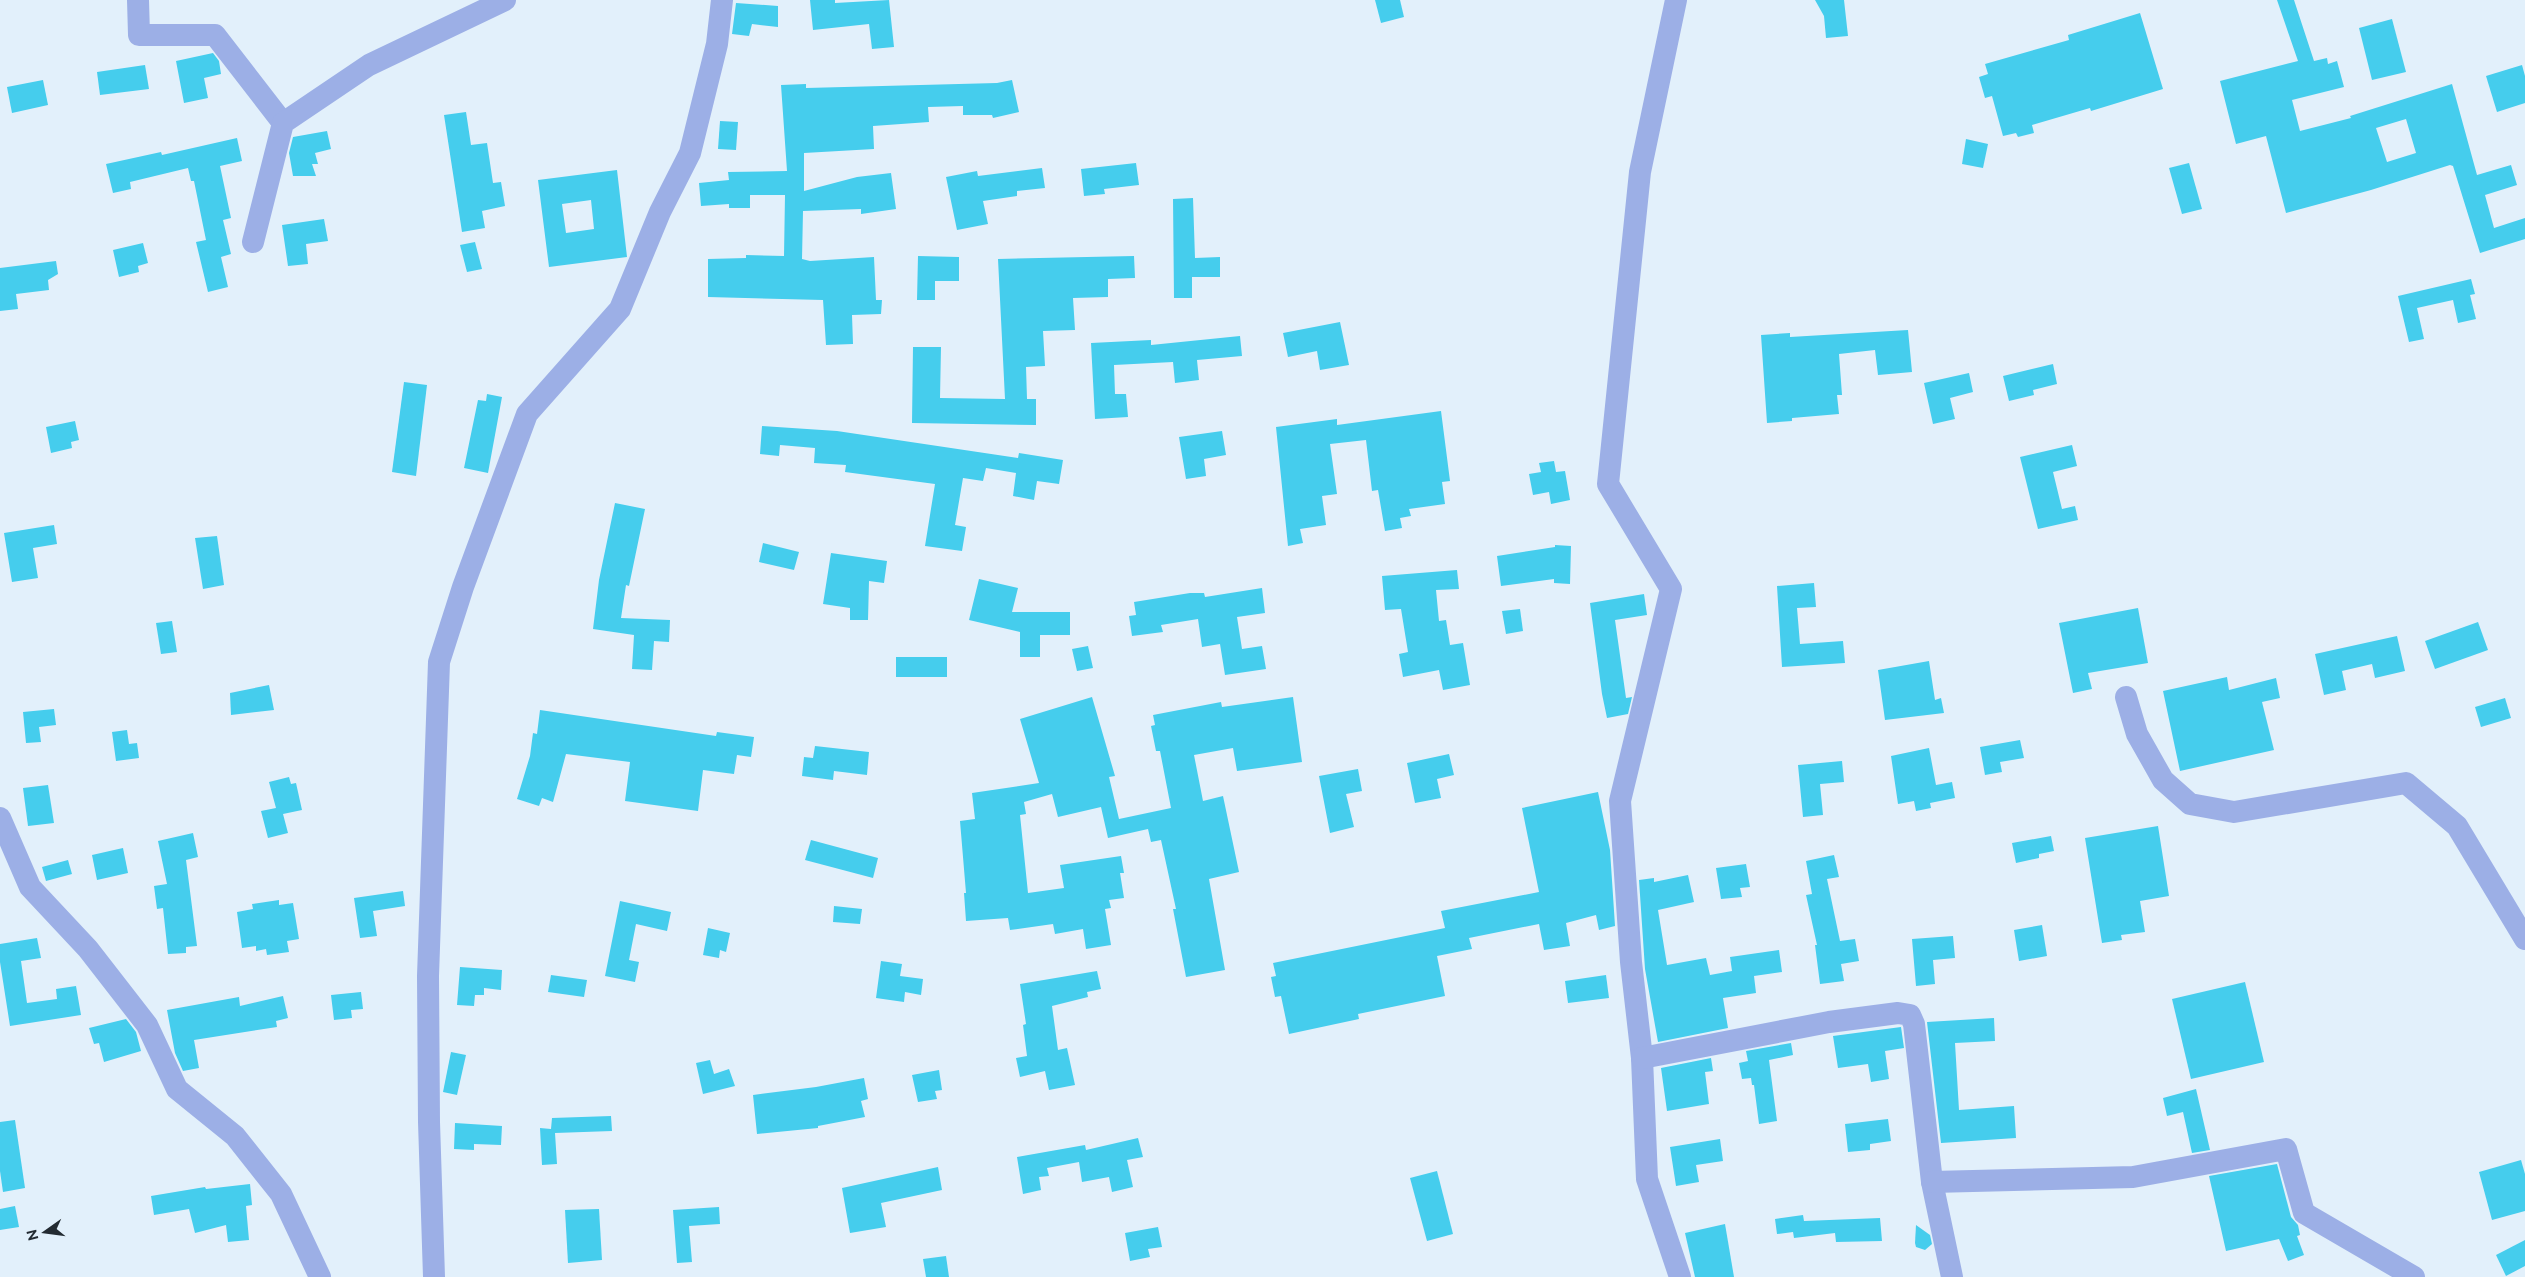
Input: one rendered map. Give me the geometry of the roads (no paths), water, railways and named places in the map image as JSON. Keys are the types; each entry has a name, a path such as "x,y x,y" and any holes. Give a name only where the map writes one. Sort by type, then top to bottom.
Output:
{"street":[{"path":"138,0 140,35 215,36 283,123"},
{"path":"253,242 283,123 369,65 505,0"},
{"path":"434,1277 429,1122 428,976 439,662 463,587 527,414 620,309 660,212 690,153 717,44 722,0"},
{"path":"1676,0 1640,172 1608,484 1671,589 1620,802 1632,962 1642,1058 1647,1179 1680,1277"},
{"path":"2126,697 2138,734 2163,780 2190,804 2234,812 2406,783 2457,826 2525,939"},
{"path":"0,818 30,887 88,949 147,1025 177,1089 235,1136 281,1194 320,1277"},
{"path":"1642,1058 1829,1022 1898,1013 1910,1015 1914,1024 1932,1182 1952,1277"},
{"path":"1932,1182 2133,1177 2286,1149 2304,1213 2414,1277"}]}
